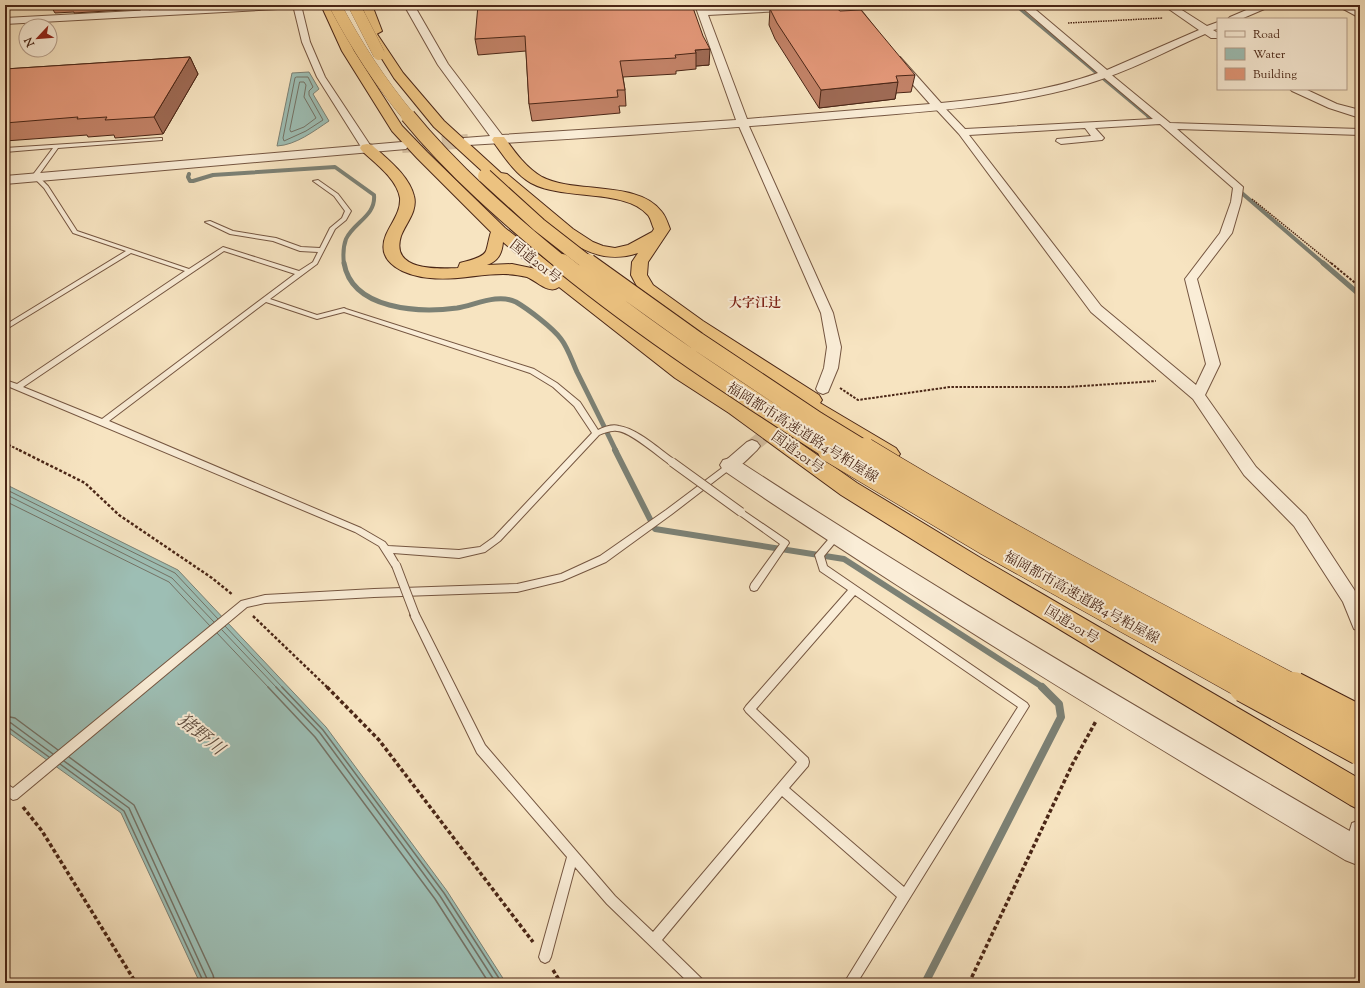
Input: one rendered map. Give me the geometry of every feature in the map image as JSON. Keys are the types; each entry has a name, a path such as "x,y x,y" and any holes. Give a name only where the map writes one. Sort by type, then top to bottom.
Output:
{"highway":[{"name":"国道201号","path":"326,5 348,51 397,128 499,231 682,373 736,408 849,489 976,567 1360,795"},
{"name":"福岡都市高速道路4号粕屋線","path":"335,5 360,50 382,84 400,108 440,153 505,216 586,283 685,356 808,436 915,502 1067,590 1360,750"},
{"name":"福岡都市高速道路4号粕屋線","path":"354,5 384,63 416,105 439,130 484,176 539,225 606,278 817,421 923,486 1184,630 1360,720"},
{"path":"358,5 370,34 398,75 434,118 568,232 586,244 608,252 620,252 642,246 659,235"},
{"path":"367,5 376,31 370,34"},
{"path":"499,140 507,151 536,179 556,188 632,198 643,203 657,214 661,221 662,229 640,262 639,274 646,288 697,325 786,381 901,461"},
{"path":"467,145 556,231 701,340 901,461 1170,615 1360,711"},
{"path":"367,148 399,180 407,199 406,210 391,242 393,252 397,260 409,268 442,274 499,269 531,273 545,279 621,337 682,373"},
{"path":"442,274 474,265 487,259 494,252 495,242 499,231"}],"street":[{"path":"142,14 149,5"},
{"path":"5,21 297,5 306,42 321,78 367,148"},
{"path":"409,5 443,65 499,140"},
{"path":"825,384 831,368 834,347 827,313 743,124 702,9 837,5"},
{"path":"852,5 878,39"},
{"path":"1024,5 1165,123 1238,187 1236,202 1226,233 1191,279 1213,364 1198,396"},
{"path":"1168,5 1217,37"},
{"path":"1235,18 1266,5"},
{"path":"1341,5 1360,14"},
{"path":"467,145 499,140 743,124 939,107 1018,97 1084,82 1217,25"},
{"path":"888,51 962,132 1096,309 1198,396 1250,471 1300,521 1351,599 1360,622"},
{"path":"1298,90 1333,106 1360,114"},
{"path":"962,132 1087,125 1165,123 1360,132"},
{"path":"1060,141 1099,138 1087,125"},
{"path":"5,180 35,176 402,146"},
{"path":"752,446 730,465 836,536 1106,703 1358,844"}],"lane":[{"path":"5,150 160,139"},
{"path":"57,146 35,176 46,187 63,216 75,232 190,272"},
{"path":"103,422 315,263 332,228 344,219 348,211 336,196 316,181"},
{"path":"208,222 232,232 274,239 300,249 322,250"},
{"path":"18,387 223,249 300,273"},
{"path":"5,328 130,251"},
{"path":"265,299 317,317 344,310 532,372 555,385 577,404 596,433"},
{"path":"5,382 358,530 382,544 396,565 415,615 481,749 611,900 698,983"},
{"path":"385,548 459,554 482,550 497,539 596,433 608,429 620,428 633,435 672,462 785,543 754,587"},
{"path":"8,794 28,781 241,607 265,599 374,593 517,588 562,578 603,559 669,512 730,465"},
{"path":"836,536 819,555 823,568 1024,706 850,983"},
{"path":"654,940 804,762 749,709 854,589"},
{"path":"782,789 905,896"},
{"path":"545,957 573,856"}],"path":[{"path":"1047,25 1185,16"},
{"path":"1238,187 1360,287"},
{"path":"825,384 858,400 950,387 1068,387 1178,379"},
{"path":"5,443 85,483 119,515 212,578 241,607 253,615 309,669 379,740 545,957 561,983"},
{"path":"969,983 1073,763 1106,703"},
{"path":"8,794 42,831 136,983"}],"water":[{"path":"309,72 319,89 313,94 329,121 298,140 277,146 292,73"},
{"name":"猪野川","path":"5,484 178,570 326,727 447,891 506,983 200,983 121,813 5,730"}],"building":[{"path":"478,5 692,5 703,36 710,49 695,50 696,53 675,55 676,58 620,61 625,90 617,90 618,97 529,104 525,36 475,39"},
{"path":"835,7 840,11 861,10 915,75 896,76 898,82 821,90 777,23 770,9"},
{"path":"190,57 154,117 105,120 107,117 77,119 78,117 5,123 5,69"}],"waterway":[{"path":"1015,5 1149,117"},
{"path":"1148,116 1159,123"},
{"path":"189,174 188,177 190,181 193,181 213,175 335,167 374,195 372,208 346,239 344,245 344,263"},
{"path":"1236,188 1324,264"},
{"path":"344,263 350,279 360,291 373,299 389,305 424,310 457,308 486,300 502,299 516,302 527,309 552,330 568,350 577,372 616,451"},
{"path":"1323,263 1360,295"},
{"path":"615,450 655,529 844,559 1044,688"},
{"path":"925,983 1061,717 1059,704 1042,687"}],"tunnel":[{"path":"402,146 468,141"},
{"path":"752,446 780,424"}],"district":[{"name":"大字江辻","path":"755,302"}]}
